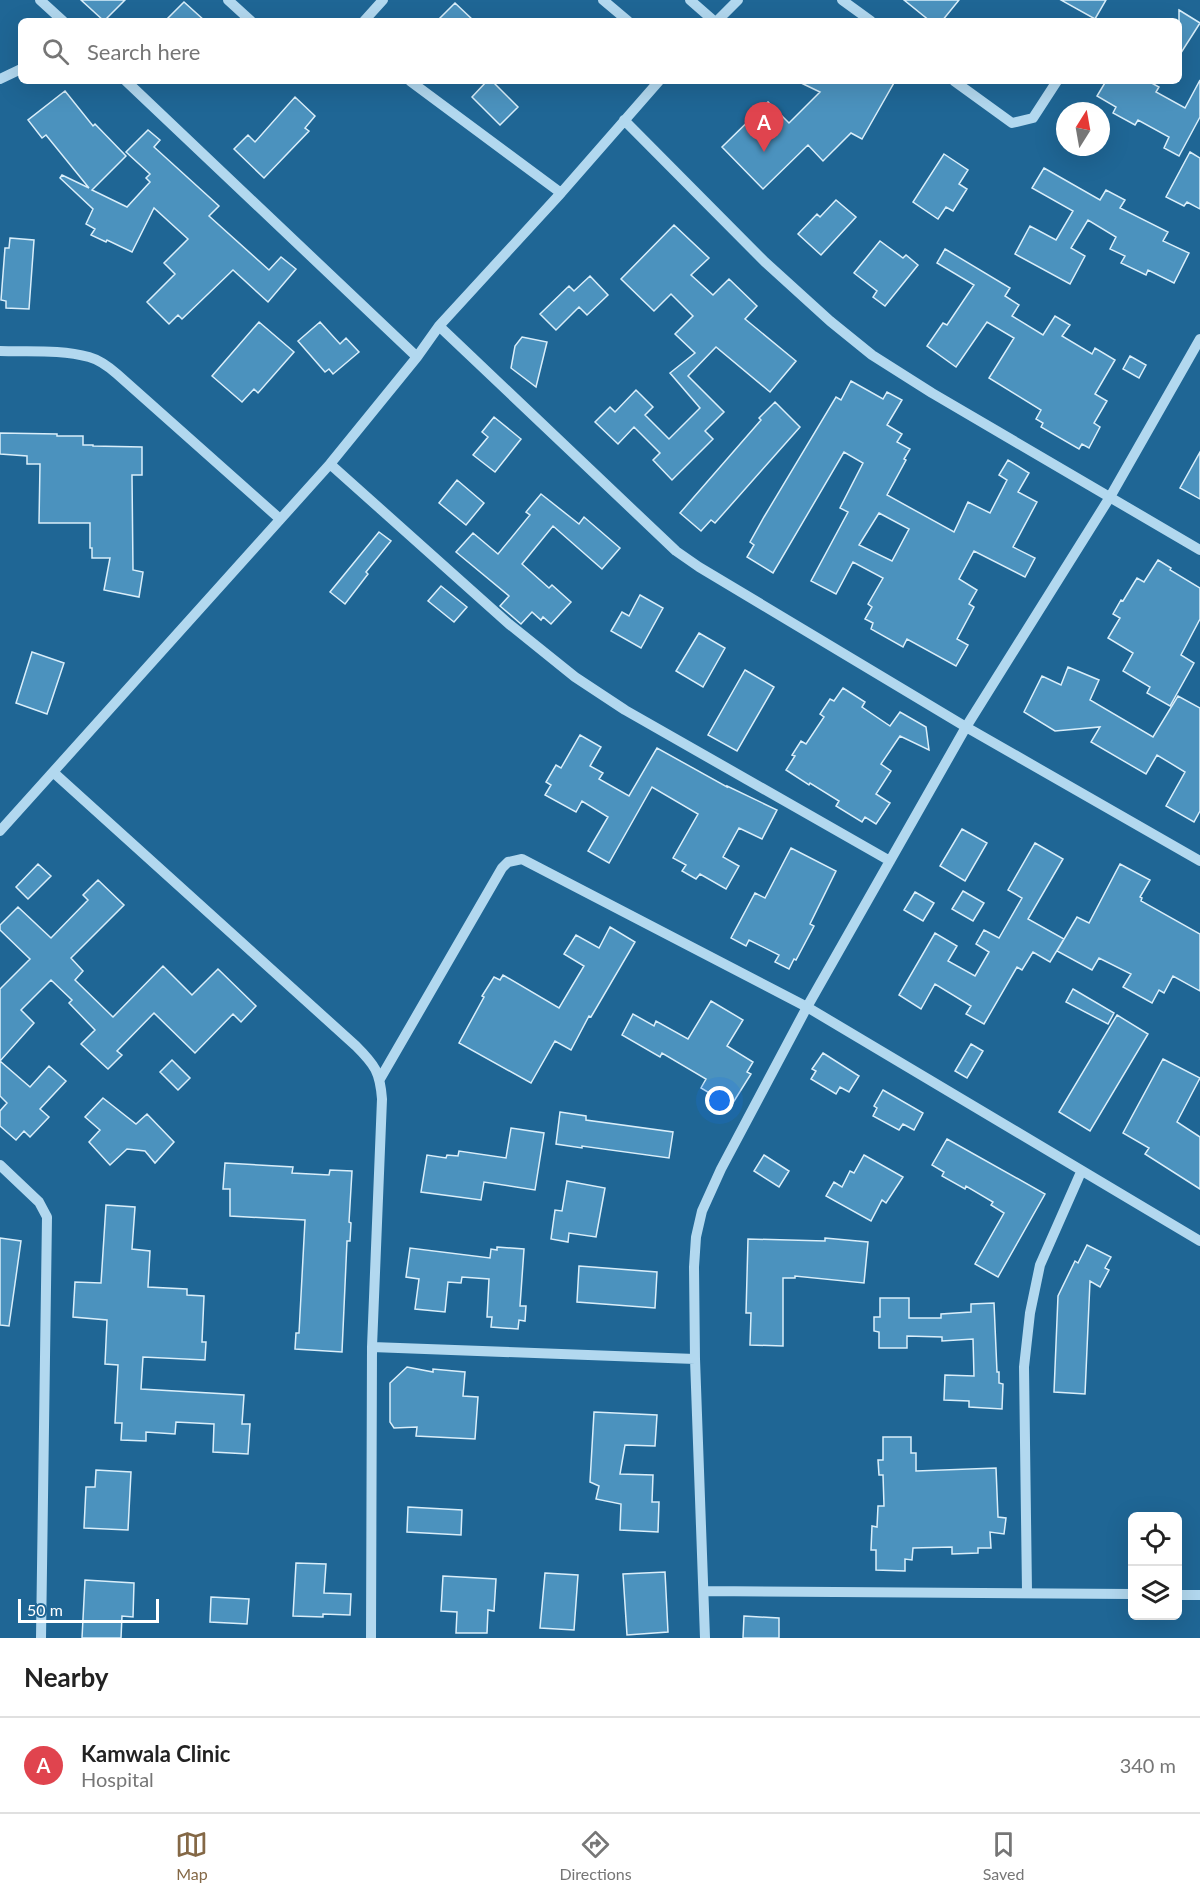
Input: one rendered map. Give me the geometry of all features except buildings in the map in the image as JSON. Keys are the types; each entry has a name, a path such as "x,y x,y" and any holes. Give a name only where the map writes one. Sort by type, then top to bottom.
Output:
{"street":[{"path":"40,0 60,18"},
{"path":"228,0 248,18"},
{"path":"367,18 383,0"},
{"path":"603,0 624,18"},
{"path":"690,0 712,18"},
{"path":"719,18 738,0"},
{"path":"842,0 867,18"},
{"path":"0,79 18,70"},
{"path":"129,84 417,357"},
{"path":"414,84 561,193"},
{"path":"0,831 330,464 439,327 656,84"},
{"path":"958,84 1012,123 1033,118 1055,84"},
{"path":"624,120 765,262 830,321 872,355 932,393 1200,550"},
{"path":"439,327 676,551 966,727 1200,861"},
{"path":"705,1638 695,1359 695,1257 696,1237 702,1211 721,1169 807,1007 966,727 1110,497 1200,339"},
{"path":"0,351 70,354 90,357 102,363 280,519"},
{"path":"330,464 509,624 575,677 625,710 890,861"},
{"path":"53,772 357,1046 371,1061 380,1079 382,1099 372,1347 371,1638"},
{"path":"380,1079 501,868 508,862 522,859 807,1007 1200,1241"},
{"path":"0,1165 39,1202 47,1217 41,1638"},
{"path":"1027,1592 1024,1367 1030,1313 1040,1265 1081,1172"},
{"path":"372,1347 695,1359"},
{"path":"705,1591 1128,1594"},
{"path":"1182,1595 1200,1595"}],"place":[{"name":"Kamwala Clinic","path":"764,152"}]}
